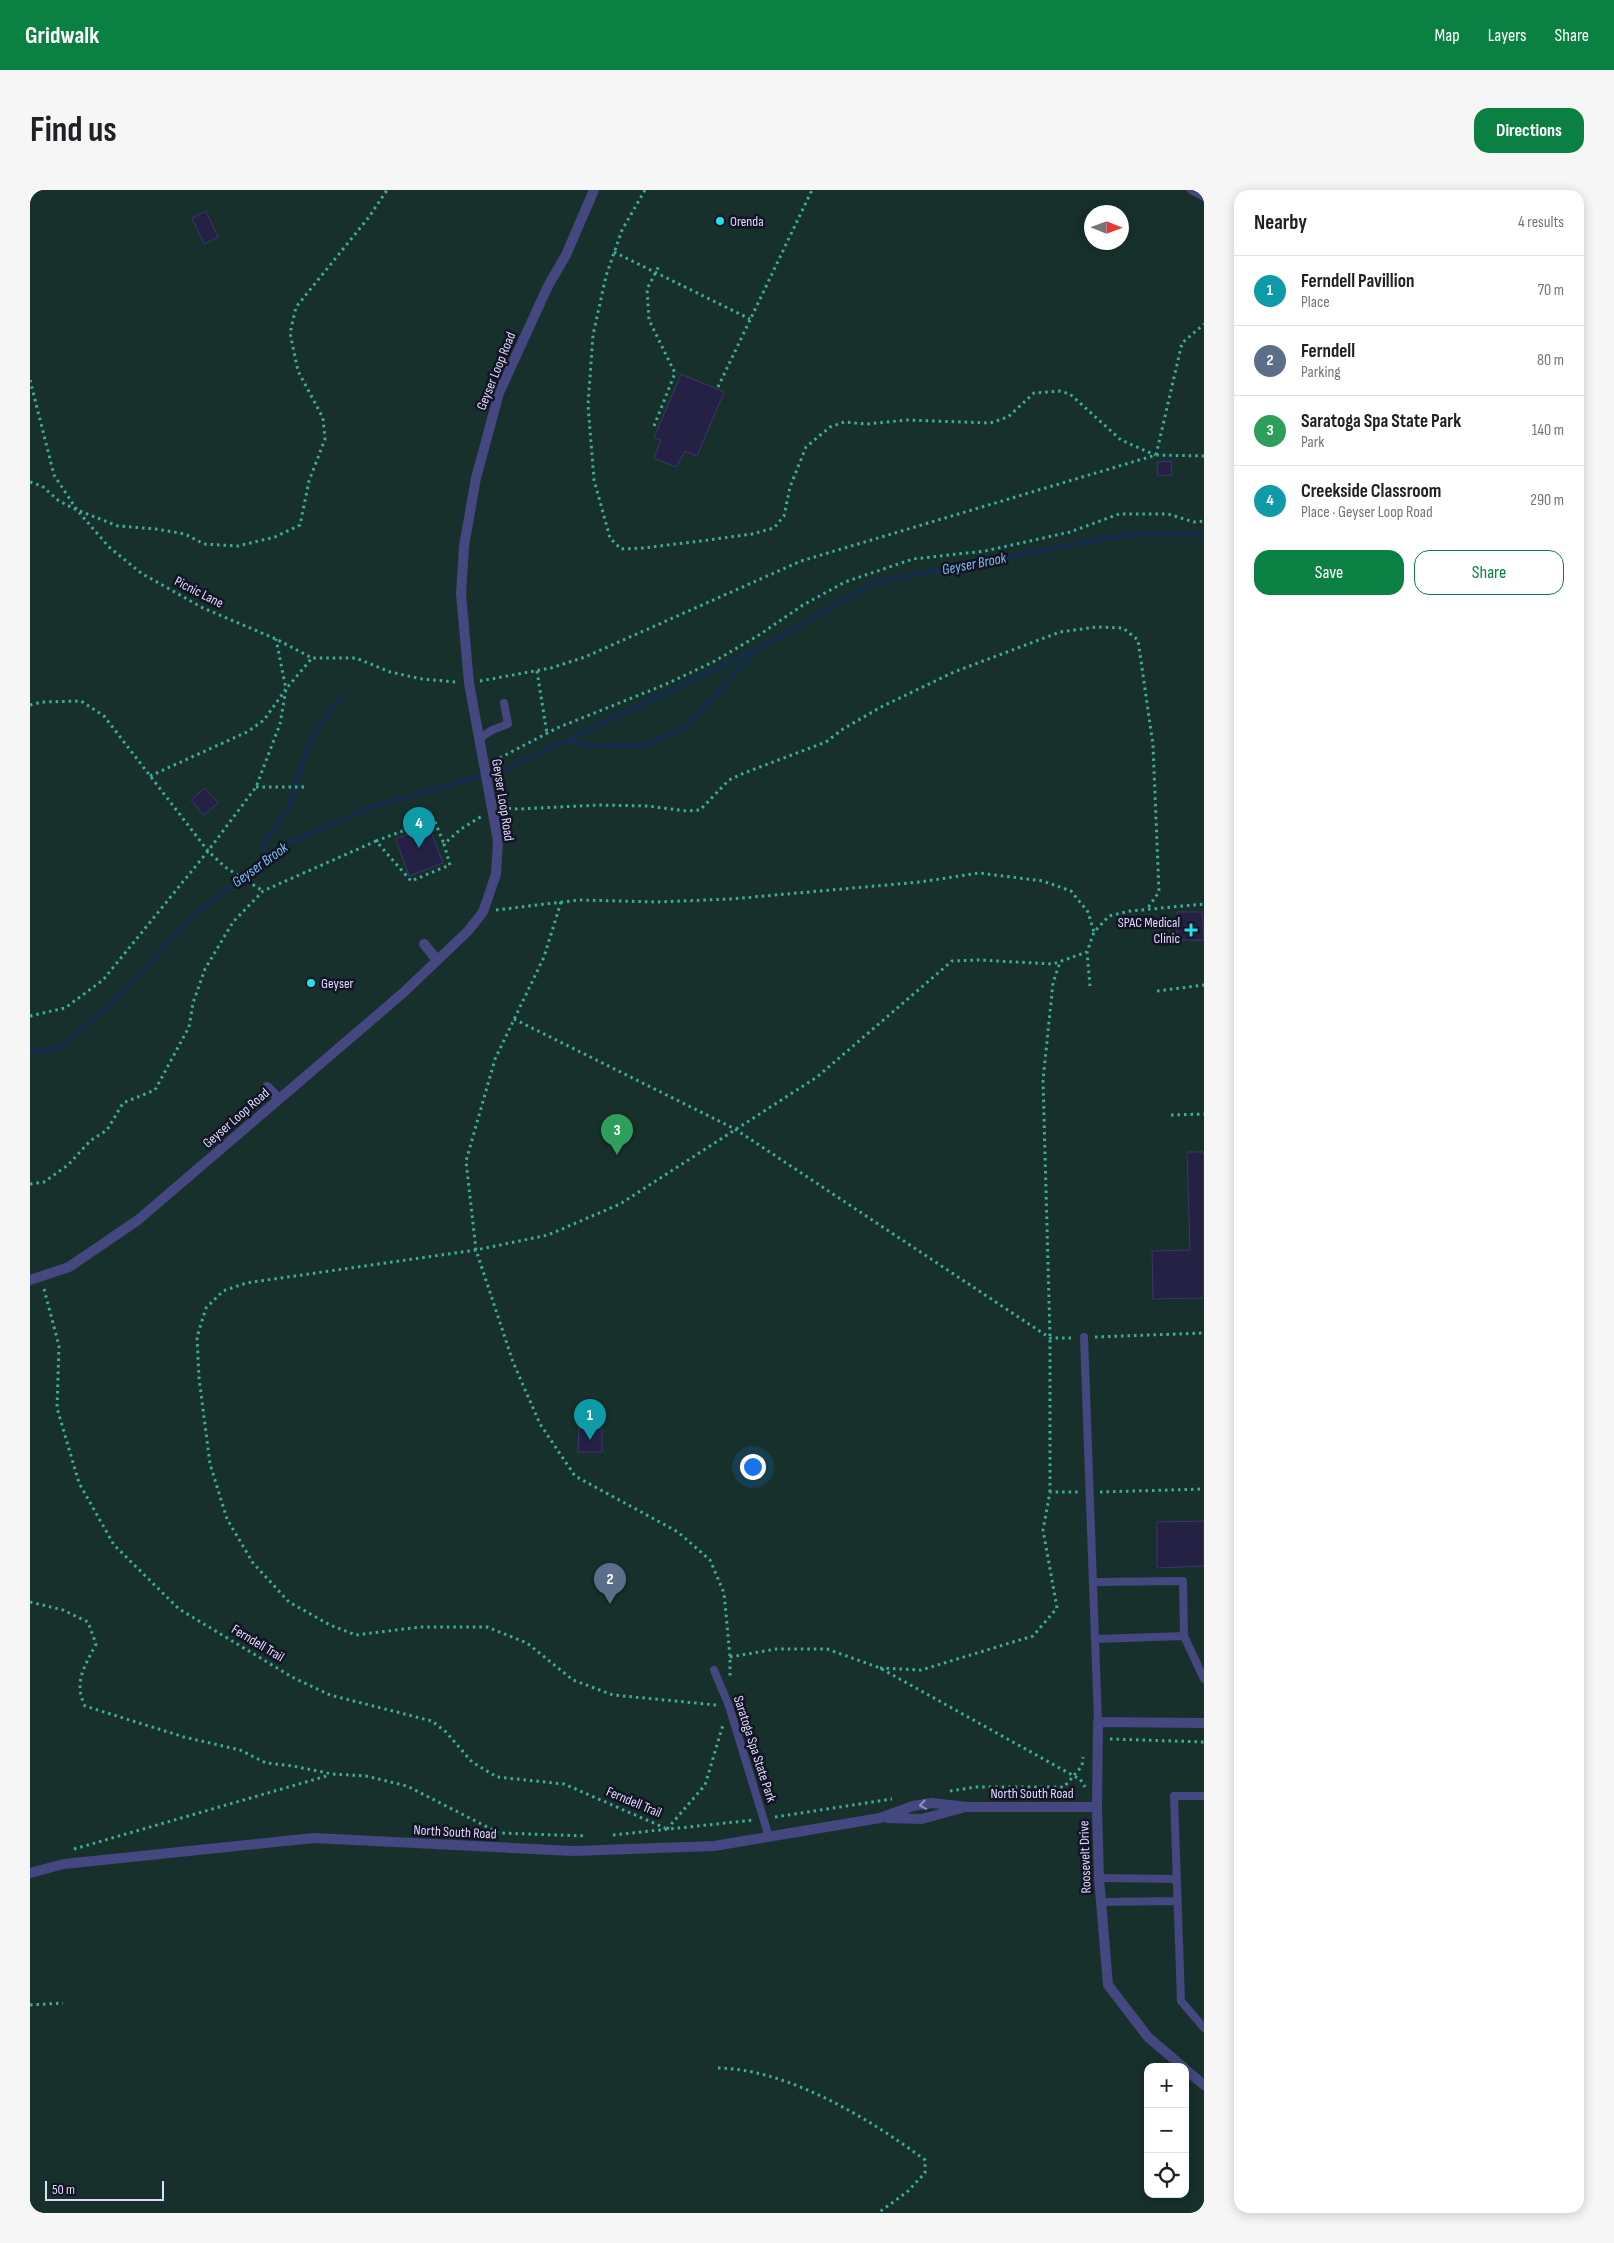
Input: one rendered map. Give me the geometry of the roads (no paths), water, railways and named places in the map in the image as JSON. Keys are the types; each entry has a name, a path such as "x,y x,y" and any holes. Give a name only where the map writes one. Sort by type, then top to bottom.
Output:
{"street":[{"name":"Geyser Loop Road","path":"35,1278 69,1267 138,1220 403,992 468,931 483,912 496,874 498,841 469,684 461,594 464,546 476,478 499,394 548,286 566,255 594,190"},
{"path":"424,944 437,960"},
{"path":"266,1087 278,1099"},
{"path":"1098,1722 1204,1723"},
{"name":"Roosevelt Drive","path":"1098,1722 1097,1807 1099,1878 1108,1985 1148,2038 1178,2063"},
{"name":"North South Road","path":"30,1873 64,1864 314,1838 574,1851 714,1846 880,1818 922,1819 967,1807 1097,1807"},
{"name":"Roosevelt Drive","path":"1189,2072 1204,2085"}],"lane":[{"path":"1191,190 1204,196"},
{"path":"480,739 492,730 508,724 504,703"},
{"path":"1084,1337 1098,1722"},
{"path":"1093,1582 1183,1581 1184,1636 1204,1678"},
{"path":"1095,1639 1184,1636"},
{"name":"Saratoga Spa State Park","path":"714,1670 729,1706 769,1837"},
{"path":"1204,1796 1174,1796 1181,2002 1204,2028"},
{"path":"1099,1878 1177,1879"},
{"path":"1100,1902 1177,1901"}],"waterway":[{"name":"Geyser Brook","path":"30,1052 61,1047 118,997 193,916 282,846 372,807 504,770 759,648 876,582 1131,534 1204,534"},
{"name":"Geyser Brook","path":"566,741 592,745 644,746 685,727 757,650"},
{"path":"262,862 265,840 289,809 306,752 320,724 341,697"}],"place":[{"name":"Orenda","path":"720,221"},
{"name":"Creekside Classroom","path":"419,848"},
{"name":"SPAC Medical Clinic","path":"1191,930"},
{"name":"Geyser","path":"311,983"},
{"name":"Saratoga Spa State Park","path":"617,1155"},
{"name":"Ferndell Pavillion","path":"590,1440"},
{"name":"Ferndell","path":"610,1604"}]}
